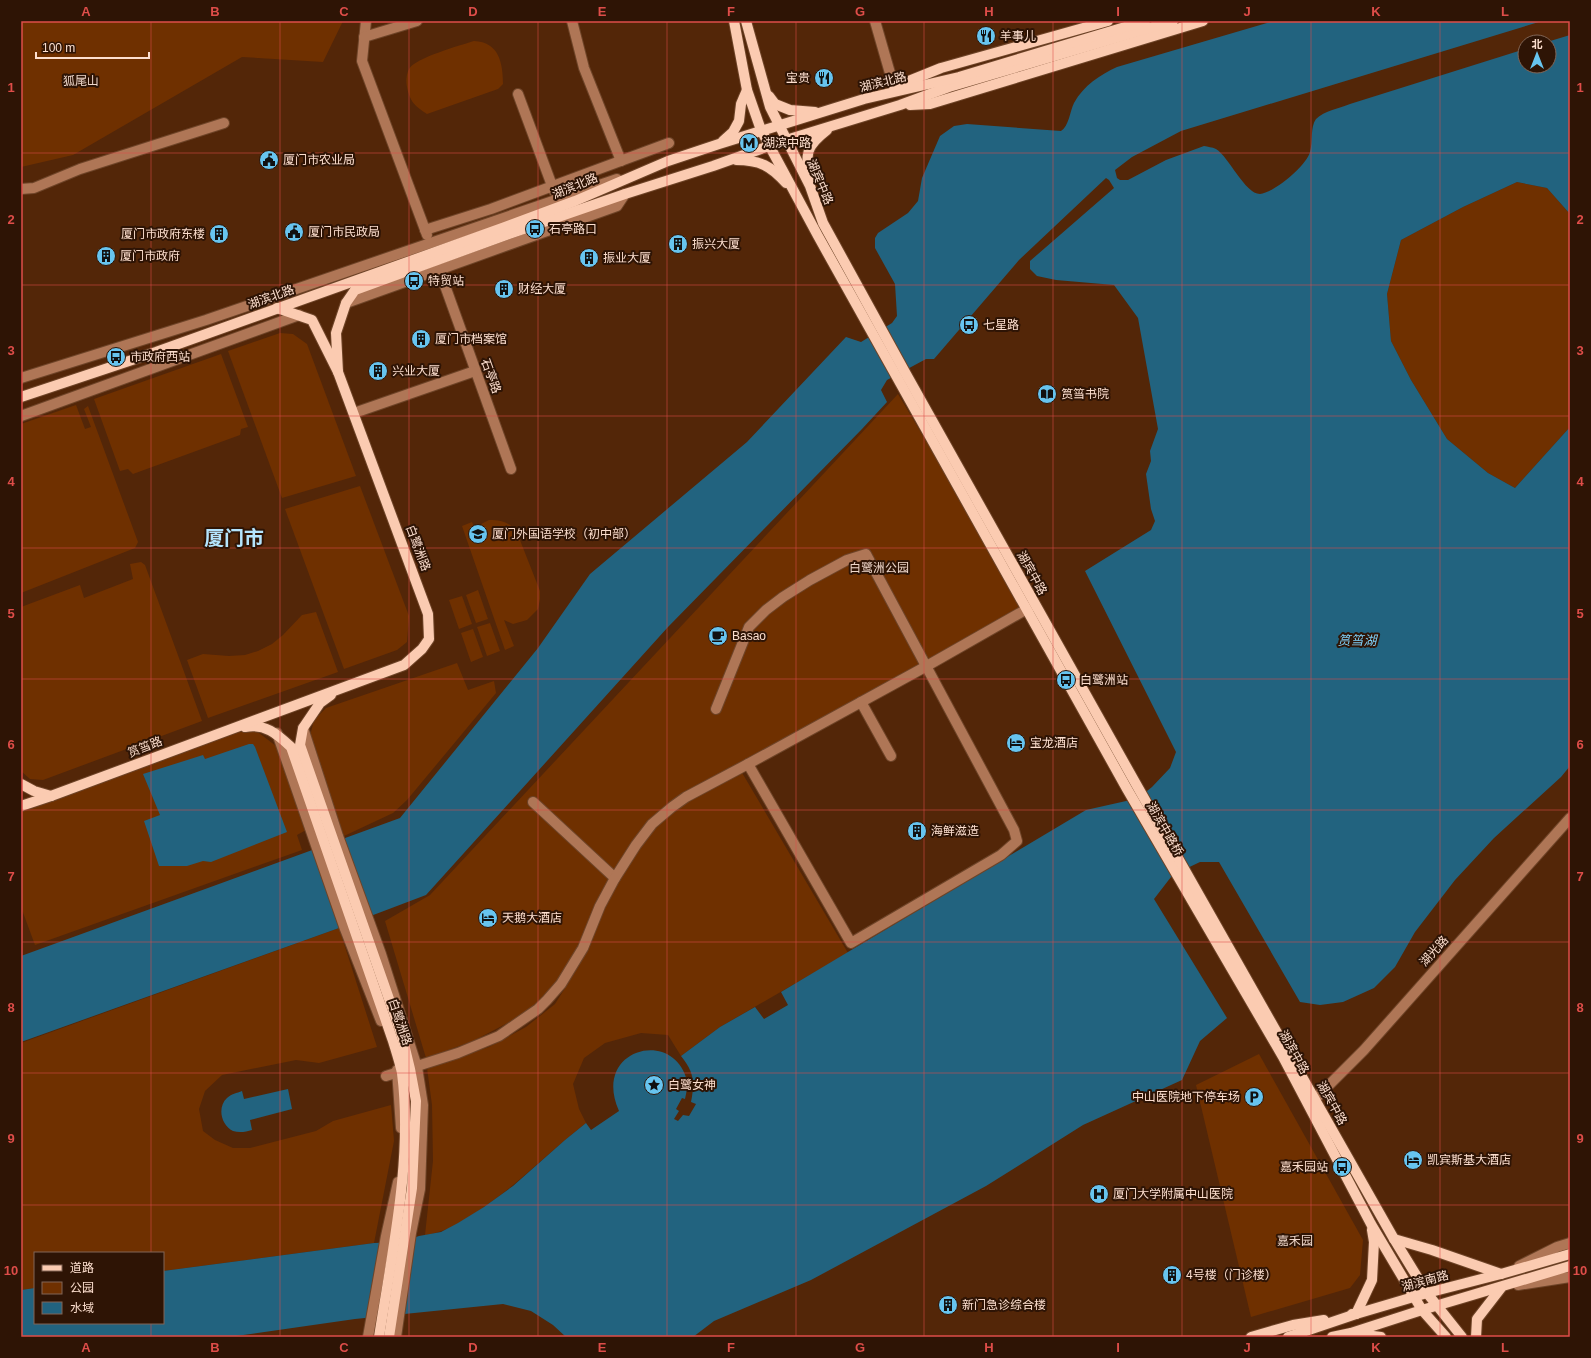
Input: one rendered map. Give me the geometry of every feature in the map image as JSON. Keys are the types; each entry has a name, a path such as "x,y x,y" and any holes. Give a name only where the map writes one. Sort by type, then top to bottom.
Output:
{"main road":[{"path":"734,21 746,90 761,130 796,194 874,327"},
{"name":"湖宾中路","path":"746,21 770,107 810,186 823,223 874,327 1131,786"},
{"path":"864,99 941,68 1108,21"},
{"name":"湖滨北路","path":"21,397 156,352 575,201 668,161 761,130 780,126 864,99 958,77 1144,21"},
{"name":"湖滨北路","path":"355,290 509,234 786,140 900,105 949,87 1173,21"},
{"path":"900,105 930,104 1203,21"},
{"path":"719,144 733,132 738,121 741,104 746,90"},
{"path":"766,91 775,104 790,110 823,112"},
{"path":"810,186 808,150 814,139 832,126"},
{"path":"730,160 748,160 770,167 796,194"},
{"name":"白鹭洲路","path":"338,372 336,333 346,303 355,290"},
{"name":"白鹭洲路","path":"277,308 312,320 338,372 428,614 429,639 422,649 404,665 277,711"},
{"name":"白鹭洲路","path":"340,688 320,703 303,728 300,745 327,840 349,927 393,1041 407,1070"},
{"name":"筼筜路","path":"21,806 277,711"},
{"name":"白鹭洲路","path":"223,731 255,725 277,733 291,747 327,840 366,921 402,1036 407,1070 416,1101 412,1188 399,1234 379,1337"},
{"path":"21,784 34,791 50,796"},
{"name":"湖滨中路桥","path":"1131,786 1184,879"},
{"name":"湖宾中路","path":"1184,879 1315,1099 1394,1239 1427,1293 1462,1337"},
{"name":"湖滨中路","path":"1184,879 1282,1057 1371,1224 1422,1310 1446,1337"},
{"path":"1251,1337 1293,1325 1356,1314 1372,1280 1374,1242 1371,1224"},
{"name":"白鹭洲路","path":"388,1337 399,1234"},
{"path":"1394,1239 1432,1250 1501,1274"},
{"name":"湖滨南路","path":"1288,1337 1356,1314 1427,1293 1570,1254"},
{"path":"1340,1337 1422,1310 1501,1288 1570,1266"},
{"path":"1476,1337 1477,1318 1501,1288"},
{"path":"1332,1337 1352,1333 1381,1337"}],"street":[{"path":"366,21 362,61 430,242"},
{"path":"364,37 417,21"},
{"path":"572,21 584,68 621,160"},
{"path":"875,21 894,87"},
{"path":"518,94 557,199"},
{"path":"21,189 34,188 80,169 224,122"},
{"path":"425,230 491,209 668,142"},
{"path":"21,378 206,320 668,161"},
{"path":"346,303 616,206 625,194"},
{"name":"石亭路","path":"439,269 511,470"},
{"path":"21,416 299,315"},
{"path":"354,413 475,371"},
{"path":"716,709 749,627 766,610 784,596 847,560 866,554 1014,830 1017,841 1001,855 851,943 748,764"},
{"path":"386,1076 458,1053 499,1036 538,1009 561,984 583,948 600,906 615,878 636,845 652,824 686,797 861,702 1031,607"},
{"path":"861,702 891,756"},
{"path":"533,802 615,878"},
{"name":"湖光路","path":"1315,1099 1364,1050 1570,818"},
{"name":"白鹭洲路","path":"396,1337 400,1172 407,1070"},
{"name":"白鹭洲路","path":"368,1337 399,1234"},
{"path":"1501,1274 1557,1247 1570,1243"},
{"path":"1501,1288 1570,1277"}],"green space":[{"name":"狐尾山","path":"21,21 343,21 323,62 242,57 73,155 21,167"},
{"path":"474,41 489,45 498,55 502,69 503,84 498,89 427,114 419,109 411,100 408,92 406,81 409,69 429,56"},
{"path":"1517,182 1547,188 1570,214 1570,427 1515,488 1488,473 1447,439 1411,380 1391,341 1387,294 1401,240 1463,207"},
{"path":"280,333 293,334 307,344 356,476 282,498 228,351"},
{"path":"221,354 248,427 241,429 240,435 133,474 128,469 120,471 94,399"},
{"name":"白鹭洲公园","path":"898,394 1027,610 686,791 651,818 620,869 583,948 561,984 517,1018 473,1041 426,1058 385,921 430,895"},
{"path":"76,405 85,429 91,427 84,409 88,406 138,542 135,548 21,593 21,424"},
{"path":"360,486 409,616 407,642 397,650 344,669 285,509"},
{"path":"489,520 504,522 516,530 540,591 538,609 527,620 513,624 504,620 514,646 505,650 462,526 472,522 475,529"},
{"path":"141,562 145,565 202,721 43,780 30,779 21,771 21,607 80,585 84,598 133,579 130,564"},
{"path":"478,590 488,619 476,623 466,595"},
{"path":"462,596 472,624 459,629 449,600"},
{"path":"316,612 338,672 208,718 187,660 203,654 229,656 245,655 258,651 272,644 283,635 302,615"},
{"path":"490,623 500,651 487,656 477,627"},
{"path":"473,629 483,657 471,662 461,633"},
{"path":"457,663 468,690 494,681 496,693 407,800 393,813 344,836 310,736 314,720 326,708"},
{"path":"250,730 259,733 276,746 306,830 297,835 302,850 35,945 21,907 21,812 227,734"},
{"path":"741,771 848,953 720,1027 681,1056 668,1035 641,1033 605,1043 584,1058 573,1084 579,1109 586,1123 487,1205 450,1228 425,1235 433,1161 432,1105 427,1068 489,1047 526,1027 555,1004 579,966 614,889 648,835 687,800"},
{"path":"339,928 377,1047 319,1063 296,1060 222,1075 205,1091 199,1109 203,1131 215,1140 233,1148 250,1148 316,1131 333,1121 391,1105 394,1141 374,1243 164,1271 164,1252 34,1252 34,1288 21,1290 21,1043"},
{"name":"嘉禾园","path":"1259,1054 1363,1240 1360,1275 1350,1288 1251,1317 1196,1085"}],"water":[{"name":"筼筜湖","path":"1274,21 1542,21 1181,131 1132,157 1115,170 1117,178 1120,180 1128,180 1166,160 1204,146 1214,148 1221,153 1243,182 1254,192 1260,194 1281,184 1303,164 1310,152 1314,122 1319,116 1350,104 1517,52 1517,74 1557,74 1557,39 1570,35 1570,214 1547,188 1517,182 1463,207 1401,240 1387,294 1391,341 1411,380 1447,439 1488,473 1515,488 1570,427 1570,766 1561,777 1494,838 1455,880 1415,932 1395,967 1374,988 1343,1002 1320,1005 1300,1002 1219,862 1200,862 1171,877 1154,899 1227,1018 1200,1041 1182,1080 1083,1125 986,1186 811,1280 714,1321 693,1337 566,1337 553,1325 531,1311 503,1304 355,1319 229,1337 21,1337 21,1290 34,1288 34,1324 164,1324 164,1271 374,1243 402,1242 419,1236 441,1232 484,1207 513,1186 586,1123 591,1130 619,1111 613,1090 616,1073 625,1060 638,1052 652,1050 667,1054 679,1064 687,1081 687,1088 685,1099 682,1098 676,1109 679,1111 674,1119 678,1121 683,1115 689,1116 696,1104 691,1102 693,1083 691,1072 681,1056 720,1027 755,1007 764,1019 788,1005 781,992 1086,810 1135,799 1142,795 1170,768 1176,752 1085,571 1151,530 1155,521 1151,509 1146,474 1151,461 1150,451 1158,429 1138,318 1114,285 1056,280 1037,276 1030,269 1030,261 1114,188 1106,178 1019,260 934,359 926,359 887,380 881,390 887,402 668,627 426,895 339,928 21,1042 21,956 400,818 538,648 590,574 747,442 846,337 861,342 892,323 897,316 895,284 875,248 875,238 878,233 908,213 918,201 922,178 940,136 954,126 967,124 1061,131 1068,122 1074,103 1078,97 1093,81 1111,70"},
{"path":"253,744 255,747 287,832 211,862 203,861 187,866 159,866 144,821 160,815 143,774 203,755 205,759"},
{"path":"288,1089 292,1109 250,1120 252,1130 242,1132 233,1131 223,1120 221,1111 222,1106 227,1098 232,1095 242,1091 244,1099"}],"place":[{"name":"羊事儿","path":"986,36"},
{"name":"宝贵","path":"824,78"},
{"name":"湖滨中路","path":"749,143"},
{"name":"厦门市农业局","path":"269,160"},
{"name":"石亭路口","path":"535,229"},
{"name":"厦门市民政局","path":"294,232"},
{"name":"厦门市政府东楼","path":"219,234"},
{"name":"振兴大厦","path":"678,244"},
{"name":"厦门市政府","path":"106,256"},
{"name":"振业大厦","path":"589,258"},
{"name":"特贸站","path":"414,281"},
{"name":"财经大厦","path":"504,289"},
{"name":"七星路","path":"969,325"},
{"name":"厦门市档案馆","path":"421,339"},
{"name":"市政府西站","path":"116,357"},
{"name":"兴业大厦","path":"378,371"},
{"name":"筼筜书院","path":"1047,394"},
{"name":"厦门外国语学校（初中部）","path":"478,534"},
{"name":"Basao","path":"718,636"},
{"name":"白鹭洲站","path":"1066,680"},
{"name":"宝龙酒店","path":"1016,743"},
{"name":"海鲜滋造","path":"917,831"},
{"name":"天鹅大酒店","path":"488,918"},
{"name":"白鹭女神","path":"654,1085"},
{"name":"中山医院地下停车场","path":"1254,1097"},
{"name":"凯宾斯基大酒店","path":"1413,1160"},
{"name":"嘉禾园站","path":"1342,1167"},
{"name":"厦门大学附属中山医院","path":"1099,1194"},
{"name":"4号楼（门诊楼）","path":"1172,1275"},
{"name":"新门急诊综合楼","path":"948,1305"}],"district":[{"name":"厦门市","path":"234,538"}]}
